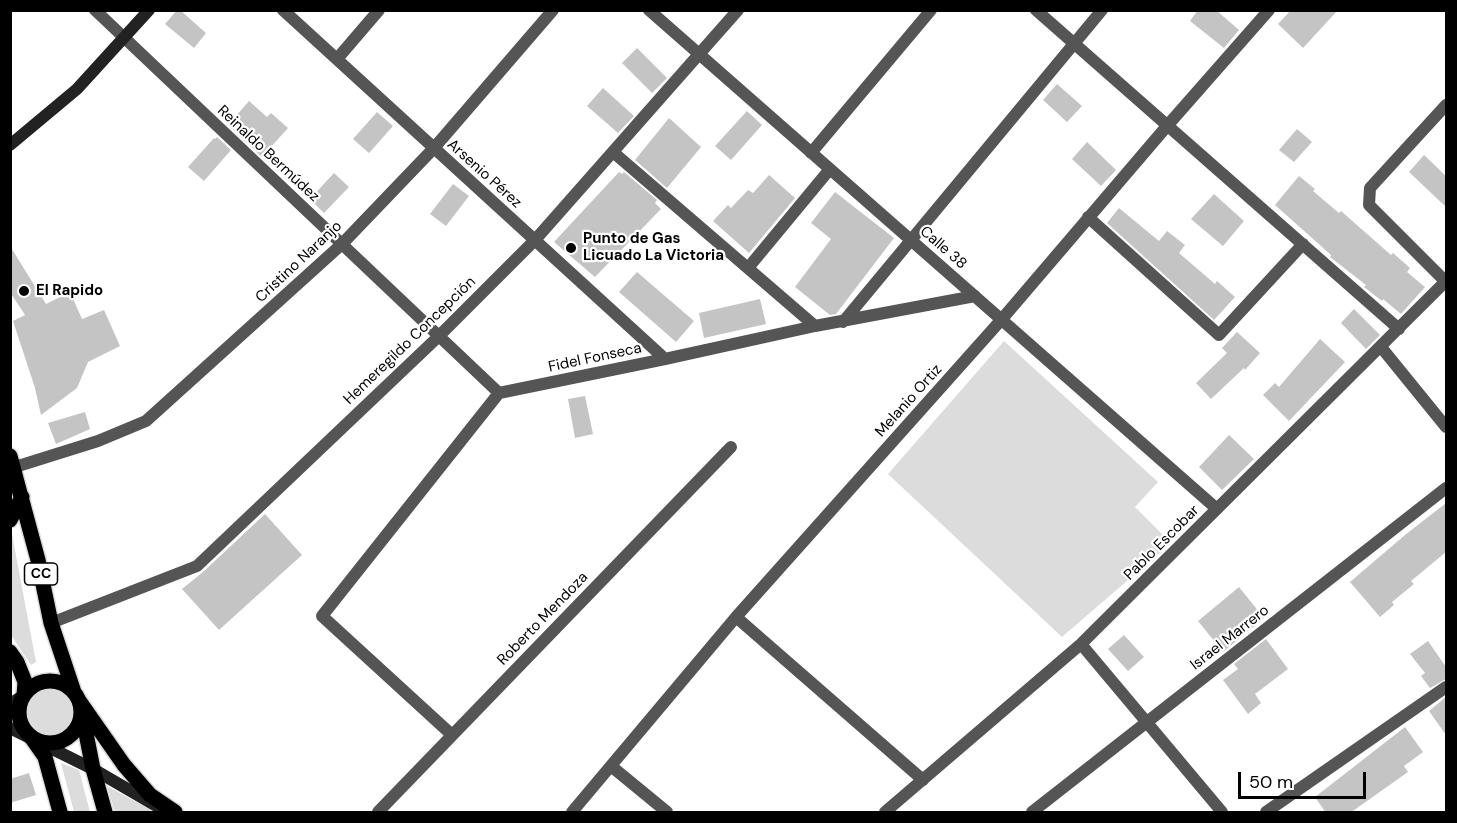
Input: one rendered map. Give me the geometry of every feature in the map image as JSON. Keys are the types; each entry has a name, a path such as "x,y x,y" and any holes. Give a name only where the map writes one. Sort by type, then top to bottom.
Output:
{"main road":[{"path":"10,145 77,89 148,10"},
{"name":"CC","path":"13,461 51,623 77,697 105,813"},
{"path":"10,520 22,497"},
{"path":"10,652 25,682 24,695 19,706 19,718 23,729 45,757 60,813"},
{"path":"10,704 41,682 50,680 59,682 77,697 124,765 150,795 173,813"},
{"path":"10,728 50,744 60,742 76,730 80,721 82,711 77,697"},
{"path":"31,737 93,769 148,803 173,813"}],"street":[{"name":"Reinaldo Bermúdez","path":"95,10 499,393"},
{"name":"Arsenio Pérez","path":"283,10 665,359"},
{"path":"337,59 379,10"},
{"name":"Cristino Naranjo","path":"13,461 98,441 146,421 342,244 434,148 553,10"},
{"name":"Calle 38","path":"649,10 1217,509"},
{"name":"Hemeregildo Concepción","path":"51,623 197,566 439,336 535,240 738,10"},
{"path":"811,153 931,10"},
{"path":"1036,10 1399,329"},
{"path":"843,322 1102,10"},
{"name":"Melanio Ortiz","path":"572,813 736,617 1002,319 1269,10"},
{"path":"1446,105 1370,189 1369,206 1446,281"},
{"path":"613,152 814,326"},
{"path":"748,268 830,169"},
{"path":"1088,217 1219,335 1303,244"},
{"name":"Pablo Escobar","path":"885,813 1081,644 1446,281"},
{"name":"Fidel Fonseca","path":"499,393 814,326 975,296"},
{"path":"1381,347 1446,427"},
{"path":"452,735 322,616 499,393"},
{"name":"Roberto Mendoza","path":"378,813 731,447"},
{"name":"Israel Marrero","path":"1032,813 1446,488"},
{"path":"736,617 923,780"},
{"path":"1081,644 1222,813"},
{"path":"1266,813 1446,687"},
{"path":"611,766 667,813"}],"shaded area":[{"path":"1004,341 1158,482 1135,507 1171,543 1062,637 888,474"},
{"path":"12,534 36,662 31,665 11,635"},
{"path":"52,685 62,687 71,693 77,702 79,712 77,722 71,731 62,737 52,739 42,737 33,731 27,722 25,712 27,702 33,693 42,687"},
{"path":"61,763 79,770 90,812 74,812"},
{"path":"107,786 151,810 148,812 115,812"}],"building":[{"path":"177,10 180,10 206,33 194,48 165,24"},
{"path":"1198,10 1216,10 1239,30 1224,48 1190,21"},
{"path":"1291,10 1338,10 1303,48 1278,24"},
{"path":"637,48 667,78 652,93 622,63"},
{"path":"1057,84 1082,106 1067,122 1043,100"},
{"path":"603,88 634,116 618,133 587,106"},
{"path":"249,101 267,117 271,113 288,128 262,157 228,125"},
{"path":"747,111 762,125 731,160 715,146"},
{"path":"377,112 393,126 369,153 353,139"},
{"path":"669,118 701,147 667,188 635,160"},
{"path":"1297,129 1312,142 1294,162 1279,150"},
{"path":"217,137 231,150 204,181 188,167"},
{"path":"1087,142 1116,170 1101,186 1072,159"},
{"path":"1424,155 1446,176 1446,207 1409,172"},
{"path":"619,172 622,174 624,172 657,200 655,203 661,209 595,277 554,242"},
{"path":"334,173 349,187 324,213 310,199"},
{"path":"769,175 795,198 749,253 713,221 728,205 731,208 748,190 753,193"},
{"path":"1299,176 1339,213 1341,211 1391,255 1393,253 1410,268 1407,272 1425,287 1401,314 1364,287 1366,285 1330,257 1331,255 1275,205"},
{"path":"453,184 469,196 446,226 430,214"},
{"path":"835,192 894,238 836,314 830,315 795,287 831,239 811,223"},
{"path":"1214,194 1244,221 1223,246 1191,219"},
{"path":"1119,208 1159,241 1167,231 1185,245 1179,253 1215,284 1217,281 1235,297 1214,320 1107,223"},
{"path":"10,246 46,304 70,292 82,319 104,310 120,346 88,362 77,388 41,415 35,388 13,321 25,315 10,292"},
{"path":"637,272 694,321 676,342 619,292"},
{"path":"760,299 766,324 704,338 699,313"},
{"path":"1354,309 1380,335 1366,349 1341,323"},
{"path":"1237,332 1260,353 1245,370 1244,368 1211,399 1196,383 1227,353 1222,348"},
{"path":"1320,339 1345,362 1289,421 1263,395 1275,383 1279,387"},
{"path":"585,396 593,434 575,438 568,399"},
{"path":"85,412 90,429 56,444 48,423"},
{"path":"1229,435 1254,459 1222,490 1199,467"},
{"path":"1446,503 1446,552 1411,581 1414,584 1392,602 1394,605 1380,617 1350,582"},
{"path":"265,514 302,555 219,630 182,589"},
{"path":"1239,587 1264,618 1223,652 1198,621"},
{"path":"1124,635 1144,657 1128,671 1108,649"},
{"path":"1266,639 1288,669 1255,694 1261,703 1248,714 1223,680 1238,669 1234,664"},
{"path":"1428,641 1446,667 1446,679 1430,688 1421,676 1425,673 1410,654"},
{"path":"1446,697 1446,735 1429,711"},
{"path":"1405,727 1423,752 1404,766 1408,772 1350,813 1326,813 1315,797"},
{"path":"29,773 36,795 10,803 10,779"}],"place":[{"name":"Punto de Gas Licuado La Victoria","path":"571,248"},
{"name":"El Rapido","path":"24,291"}]}
